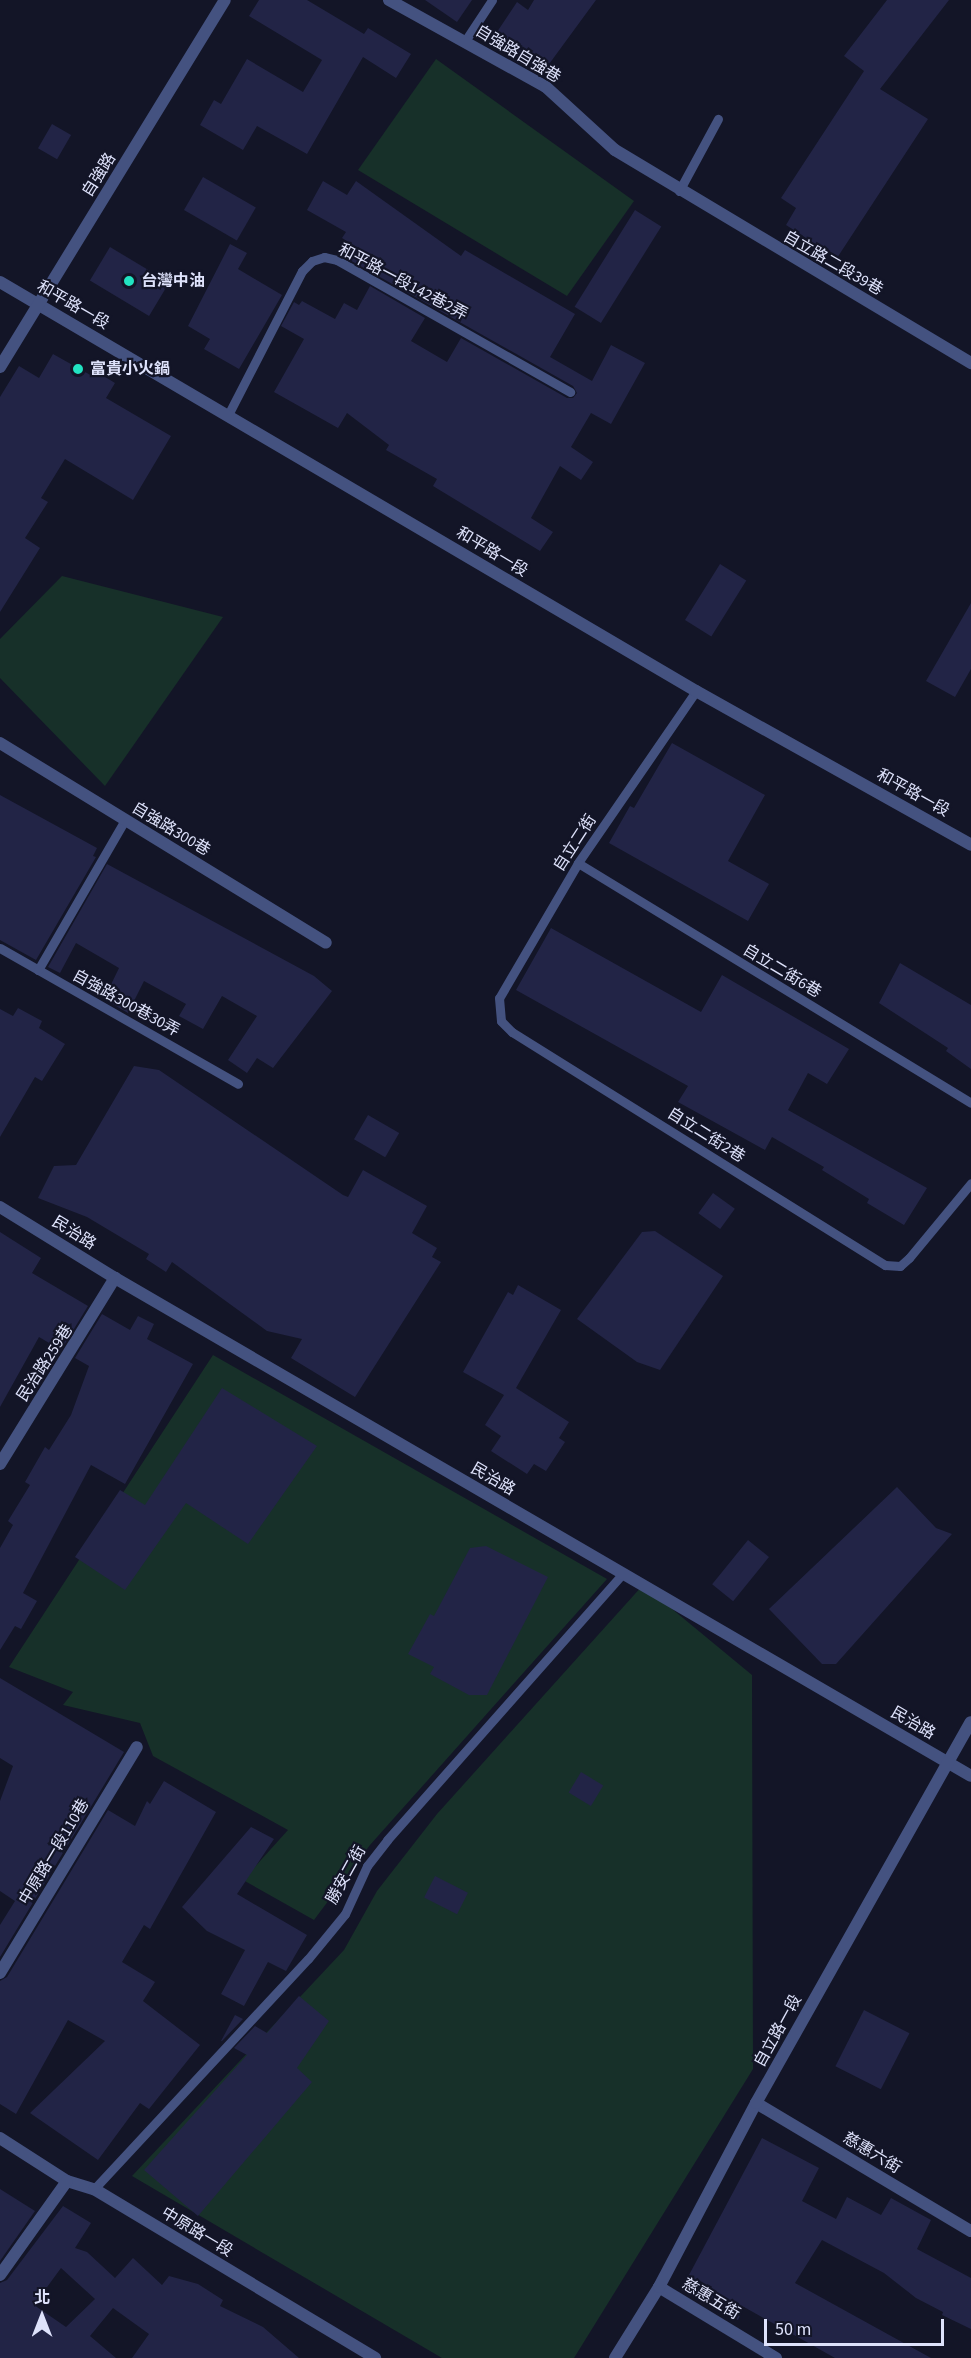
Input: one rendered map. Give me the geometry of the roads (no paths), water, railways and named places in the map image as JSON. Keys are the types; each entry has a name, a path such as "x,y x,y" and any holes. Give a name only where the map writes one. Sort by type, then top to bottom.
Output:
{"street":[{"name":"自強路","path":"0,367 225,0"},
{"name":"自強路自強巷","path":"388,0 546,87 593,133 679,191"},
{"name":"自立路二段39巷","path":"679,191 971,363"},
{"name":"和平路一段","path":"0,282 696,691 971,845"},
{"name":"自強路300巷","path":"0,743 326,943"},
{"name":"民治路","path":"0,1207 115,1278 971,1776"},
{"name":"民治路259巷","path":"0,1464 115,1278"},
{"name":"自立路一段","path":"615,2358 659,2287 756,2103 971,1722"},
{"name":"中原路一段110巷","path":"0,1973 137,1747"},
{"name":"慈惠六街","path":"756,2103 971,2231"},
{"name":"中原路一段","path":"0,2138 67,2181 94,2189 375,2358"},
{"path":"0,2275 67,2181"},
{"name":"慈惠五街","path":"659,2287 776,2358"}],"lane":[{"path":"465,41 492,0"},
{"path":"679,191 718,119"},
{"name":"和平路一段142巷2弄","path":"228,415 302,271 312,261 324,257 337,260 570,392"},
{"name":"自立二街","path":"501,1021 499,998 578,863 696,691"},
{"path":"38,970 125,820"},
{"name":"自立二街6巷","path":"578,863 971,1103"},
{"name":"自強路300巷30弄","path":"0,948 238,1084"},
{"name":"自立二街2巷","path":"501,1021 512,1032 885,1265 900,1266 971,1183"},
{"name":"勝安二街","path":"94,2189 308,1959 345,1914 367,1866 387,1840 623,1573"}],"place":[{"name":"台灣中油","path":"129,281"},
{"name":"富貴小火鍋","path":"78,369"}]}
